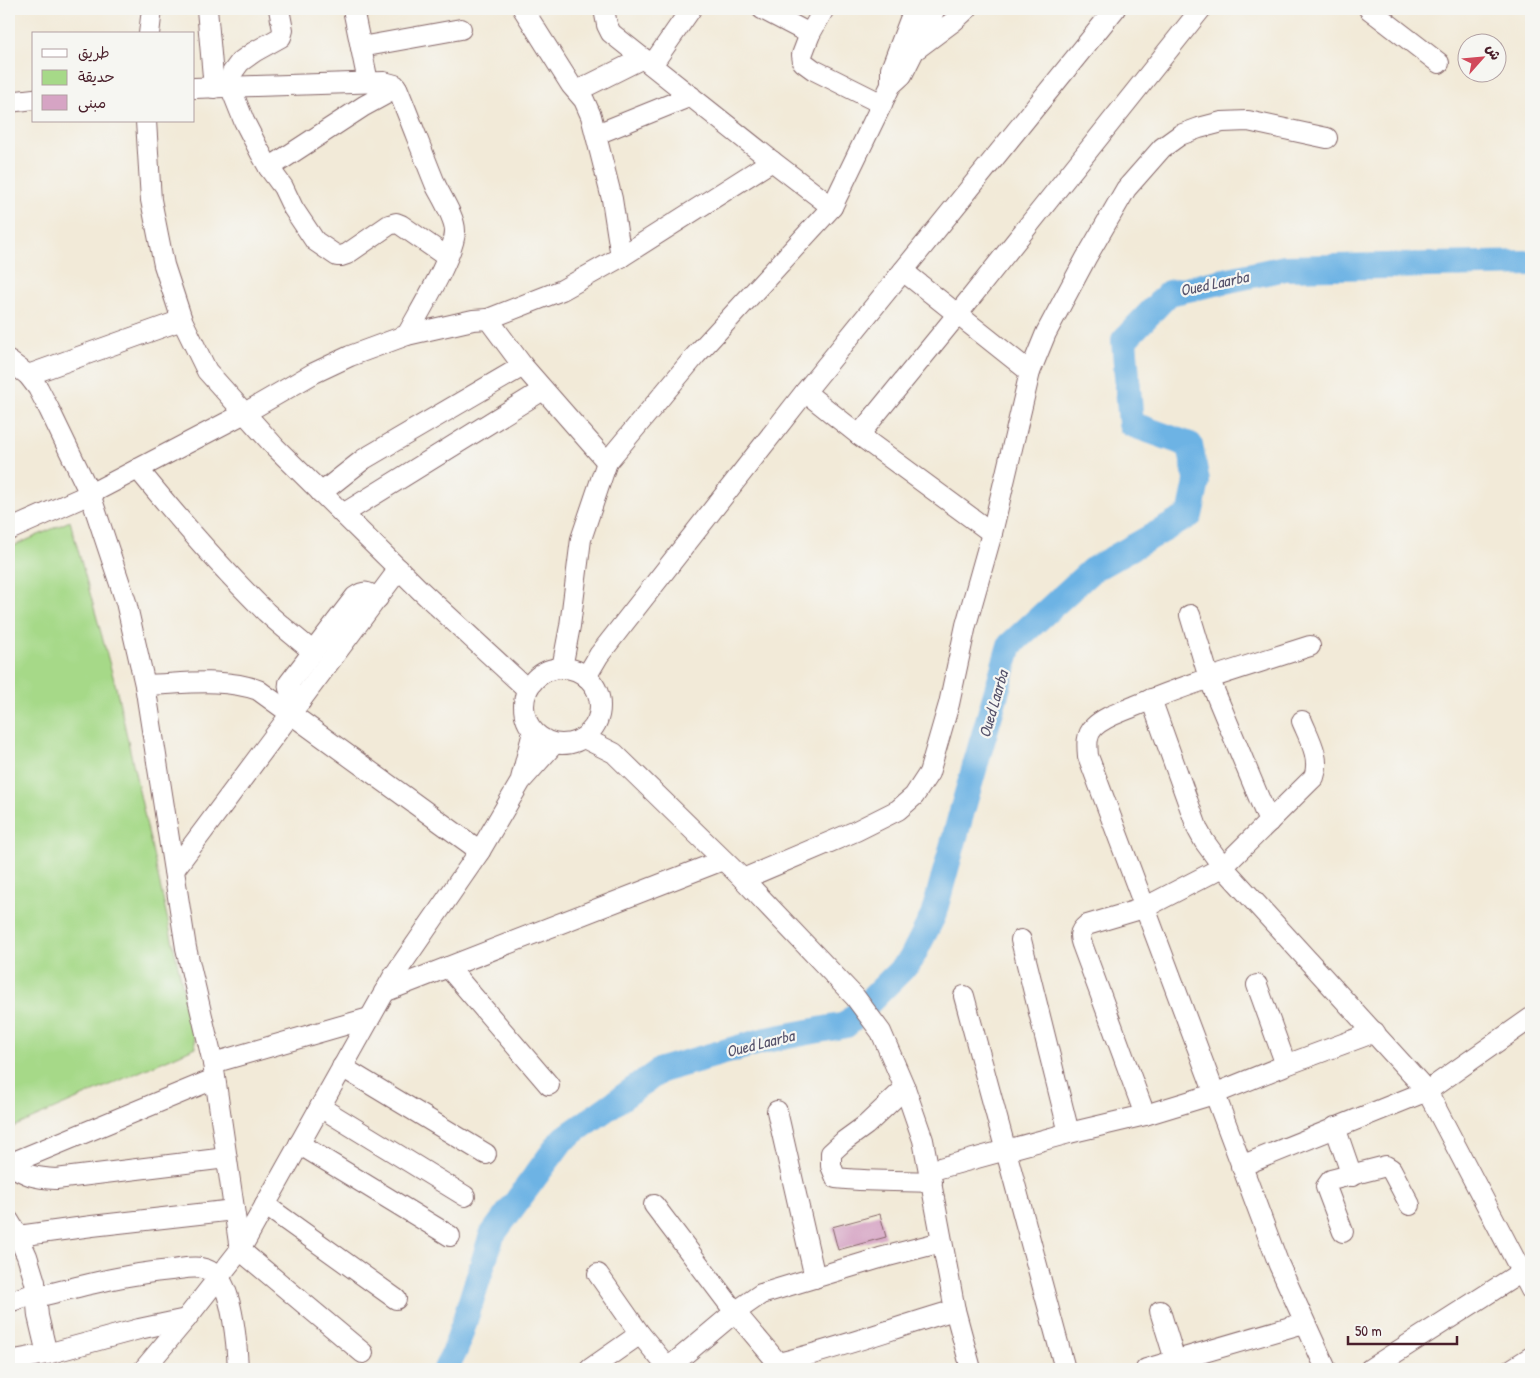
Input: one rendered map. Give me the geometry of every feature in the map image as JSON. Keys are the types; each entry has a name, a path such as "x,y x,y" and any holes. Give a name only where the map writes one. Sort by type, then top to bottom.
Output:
{"street":[{"path":"149,32 152,9"},
{"path":"206,9 222,87 244,121 269,168 283,187 293,208 315,241 337,256 341,256 347,254 389,225 396,224 401,225 447,258"},
{"path":"222,87 240,62 281,37 283,30 279,9"},
{"path":"353,9 368,82"},
{"path":"523,9 587,105 612,199 621,257"},
{"path":"604,9 607,25 611,33 772,161 832,206"},
{"path":"577,91 647,61 691,9"},
{"path":"762,9 810,34"},
{"path":"824,9 810,34 802,55 803,62 814,70 882,104"},
{"path":"891,85 891,69 914,9"},
{"path":"570,626 576,659 584,675 594,686 599,697 600,708 598,720 584,738 565,744 554,744 543,740 533,732 527,722 524,700 527,689 534,680 552,670 570,626 581,539 607,462 695,356 832,206 891,85 902,75 935,9"},
{"path":"914,51 967,9"},
{"path":"584,675 805,392 1115,9"},
{"path":"859,435 1201,9"},
{"path":"1369,9 1439,63"},
{"path":"361,47 461,30"},
{"path":"195,88 368,82 384,82 395,85 454,223 455,231 454,242 447,258 407,335"},
{"path":"269,168 364,106 396,88"},
{"path":"596,134 691,96"},
{"path":"9,102 32,100"},
{"path":"743,880 856,831 898,810 914,796 929,773 950,704 966,625 992,533 1030,372 1055,316 1126,189 1162,148 1180,135 1222,122 1248,121 1327,138"},
{"path":"146,122 151,200 164,265 182,320 207,372 244,414 321,493 527,689"},
{"path":"9,530 90,494 244,414 314,373 341,360 407,335 467,321 488,319 562,290 621,257 772,161"},
{"path":"903,271 1030,372"},
{"path":"488,319 523,366 607,462"},
{"path":"28,375 182,320"},
{"path":"9,361 28,375 38,388 90,494 108,543 126,602 145,685 186,948 214,1071 240,1250 363,1353"},
{"path":"321,493 364,459 523,366"},
{"path":"343,514 543,390"},
{"path":"805,392 859,435 992,533"},
{"path":"138,469 176,515 220,563 267,612 313,652"},
{"path":"174,870 399,569"},
{"path":"296,708 288,686 313,652 355,597 368,592 378,598"},
{"path":"1190,615 1209,678 1269,822"},
{"path":"1310,646 1209,678 1151,699 1105,719 1094,728 1086,741 1088,756 1241,1166 1279,1265 1326,1369"},
{"path":"494,658 552,670 572,669 584,675"},
{"path":"145,685 220,682 244,685 296,708 480,851"},
{"path":"1151,699 1198,830 1204,840 1223,867 1427,1091 1527,1269 1531,1290"},
{"path":"598,720 614,754"},
{"path":"1145,1114 1080,937 1081,930 1087,925 1144,908 1223,867 1314,777 1316,757 1302,721"},
{"path":"521,781 533,732"},
{"path":"584,738 614,754 723,860 855,997 881,1032 905,1088 923,1140 955,1310 971,1369"},
{"path":"144,1369 240,1250 384,992 480,851 521,781 554,744"},
{"path":"384,992 723,860"},
{"path":"1021,940 1069,1133"},
{"path":"448,967 549,1085"},
{"path":"1257,985 1286,1065"},
{"path":"964,996 1064,1369"},
{"path":"9,1164 214,1071 369,1018"},
{"path":"1241,1166 1427,1091 1531,1018"},
{"path":"905,1088 866,1125 844,1140 831,1153 831,1166 836,1178 851,1180 930,1177 1006,1151 1214,1094 1375,1032"},
{"path":"342,1066 486,1154"},
{"path":"320,1107 465,1196"},
{"path":"778,1111 815,1278"},
{"path":"1335,1127 1352,1176"},
{"path":"299,1144 450,1236"},
{"path":"9,1164 23,1174 37,1178 56,1179 226,1158"},
{"path":"1342,1232 1326,1187 1332,1180 1383,1166 1388,1167 1410,1205"},
{"path":"265,1205 396,1299"},
{"path":"654,1206 735,1312 780,1366 908,1323 955,1310"},
{"path":"47,1354 38,1316 35,1282 27,1256 13,1228 92,1226 234,1210"},
{"path":"598,1274 640,1334 668,1369 735,1312 761,1294 942,1242"},
{"path":"9,1302 117,1277 195,1267 204,1269 219,1278 225,1293 237,1342 238,1369"},
{"path":"1370,1369 1527,1269"},
{"path":"1160,1311 1176,1360"},
{"path":"9,1361 47,1354 139,1329 186,1319"},
{"path":"1146,1369 1304,1323"},
{"path":"590,1369 640,1334"},
{"path":"1512,1369 1531,1357"}],"green space":[{"path":"70,521 116,687 196,1047 9,1129 9,548"}],"building":[{"path":"880,1214 886,1237 838,1250 832,1227"}],"waterway":[{"name":"Oued Laarba","path":"446,1369 456,1348 492,1235 562,1140 661,1070 766,1040 846,1025 910,961 933,916 1010,645 1092,570 1190,515 1197,482 1190,445 1131,424 1124,340 1169,293 1285,268 1531,263"}]}
